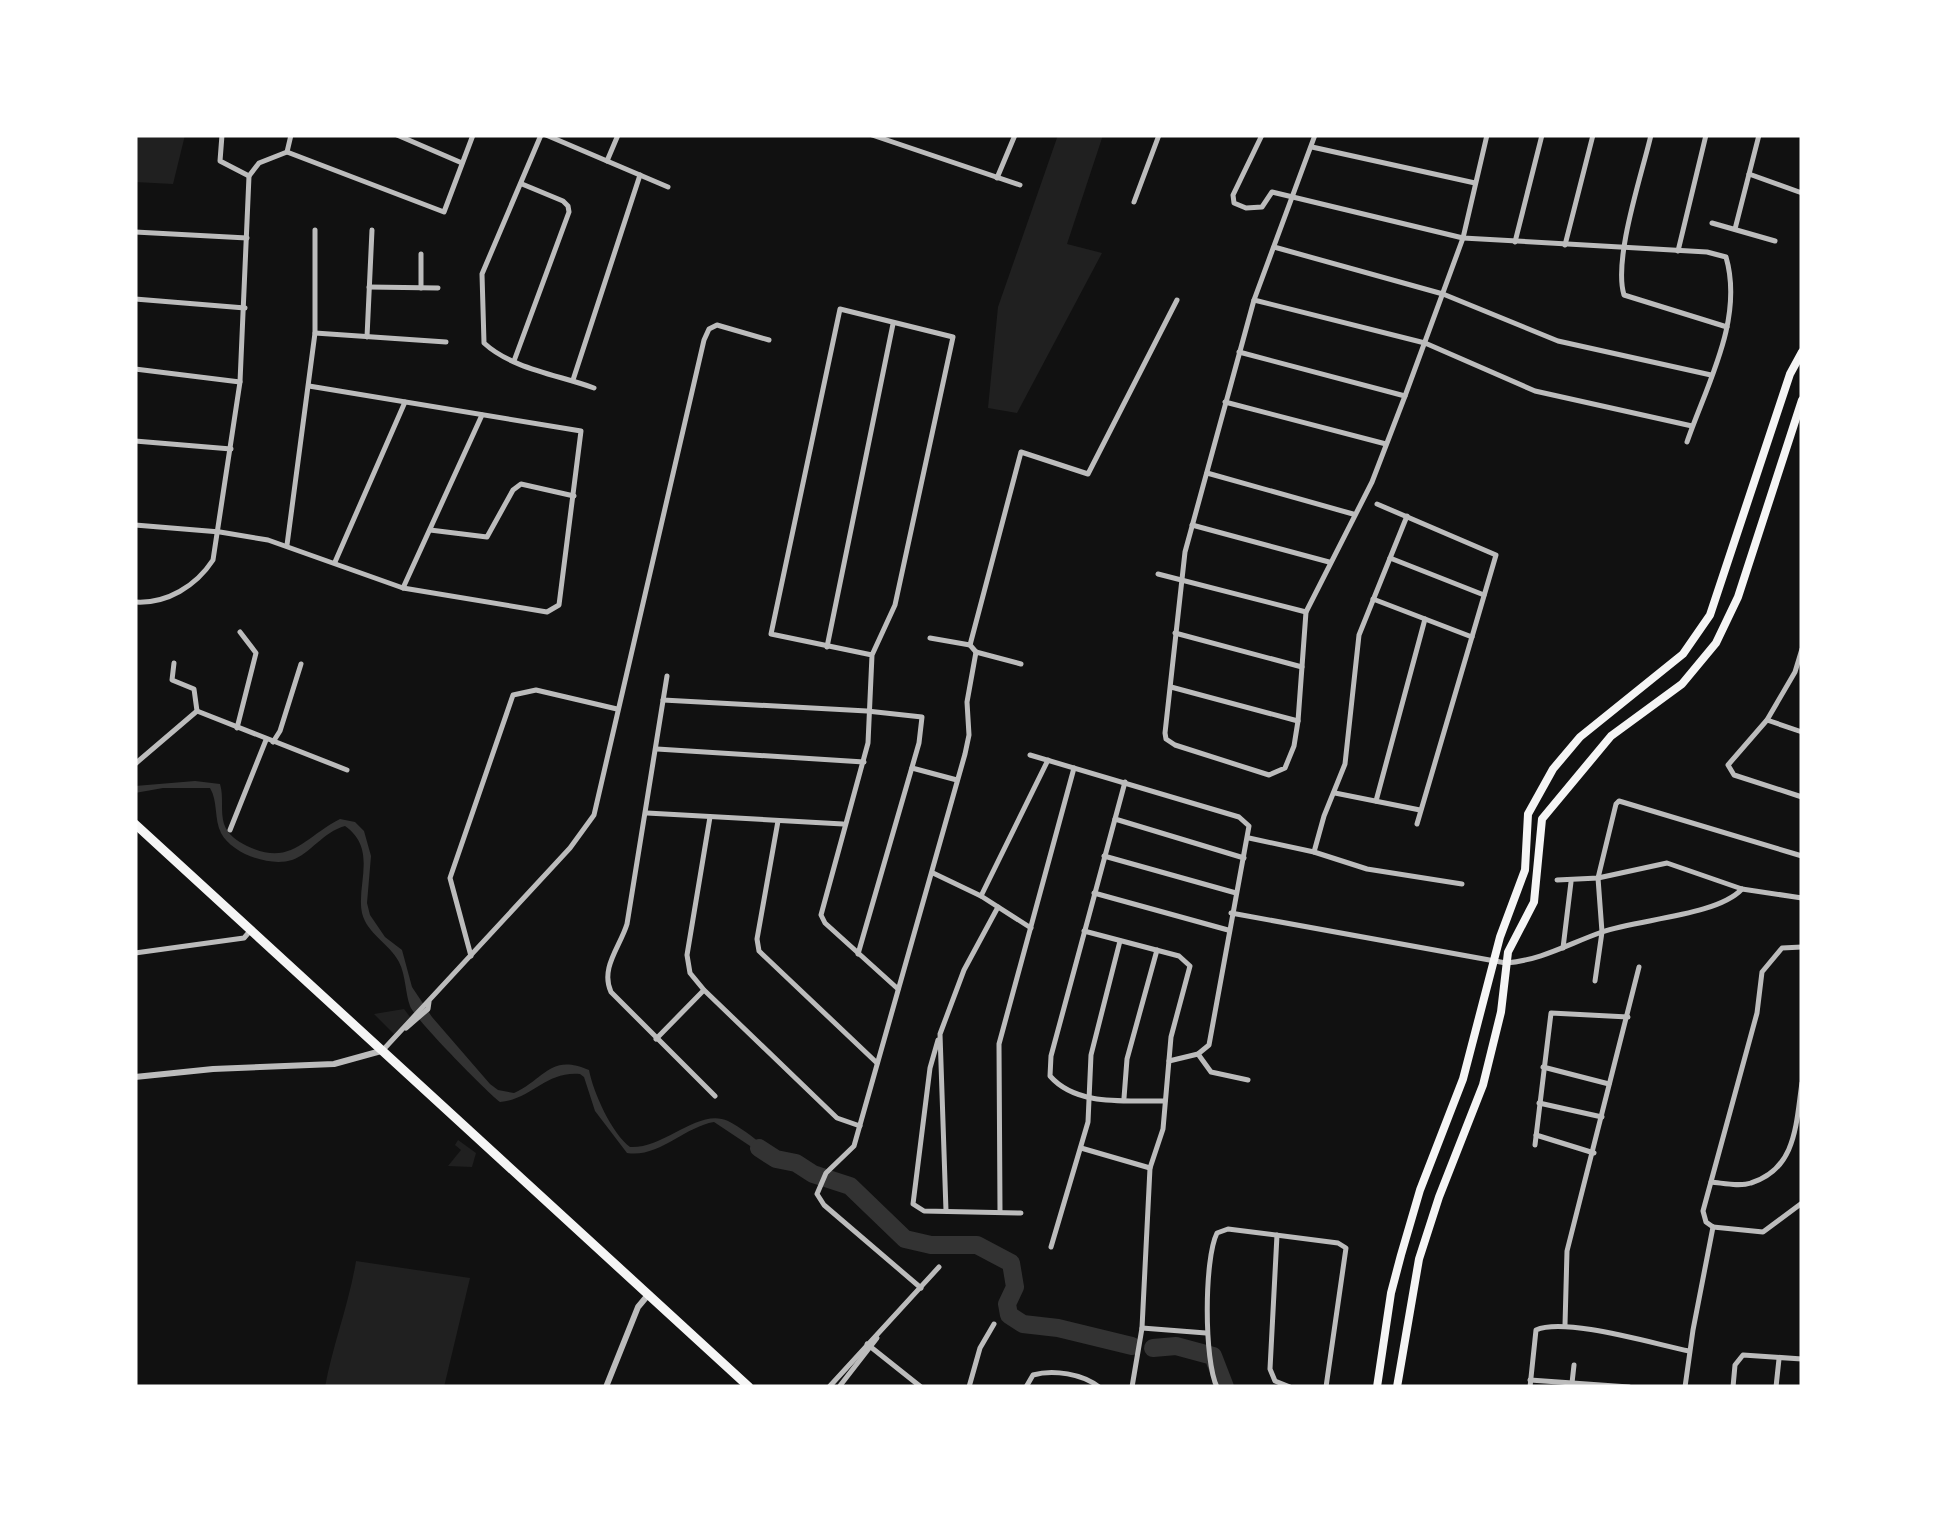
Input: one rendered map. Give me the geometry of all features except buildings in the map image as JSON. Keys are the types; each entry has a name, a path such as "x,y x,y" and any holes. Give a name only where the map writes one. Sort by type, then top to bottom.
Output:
{"highway":[{"path":"135,824 749,1387"}],"main road":[{"path":"1377,1387 1400,1255 1420,1190 1464,1080 1493,961 1525,870 1528,814 1553,769 1599,720 1683,654 1710,615 1777,411 1802,352"},
{"path":"1397,1387 1419,1259 1483,1086 1501,1012 1511,942 1534,902 1542,820 1611,736 1698,668 1727,624 1802,400"}],"street":[{"path":"222,135 220,162 249,176"},
{"path":"288,152 291,135"},
{"path":"397,135 462,164"},
{"path":"135,602 152,603 188,588 213,560 240,382 249,176 259,163 288,152 444,212 473,135"},
{"path":"594,388 496,354 484,342 482,274 544,135 668,187"},
{"path":"607,161 618,135"},
{"path":"872,135 1020,185"},
{"path":"996,179 1016,135"},
{"path":"1134,202 1159,135"},
{"path":"1262,135 1233,196 1234,202 1246,208 1262,207 1272,192 1463,238 1678,250 1726,257 1732,291 1727,328 1687,442"},
{"path":"1315,135 1254,300 1192,525 1165,733 1170,742 1275,775 1285,768 1294,746 1306,612 1328,562 1372,482 1425,344 1463,238 1488,135"},
{"path":"1514,242 1542,135"},
{"path":"1565,244 1593,135"},
{"path":"1651,135 1624,247 1622,283 1629,299 1727,328"},
{"path":"1678,250 1706,135"},
{"path":"1735,229 1759,135"},
{"path":"1311,147 1475,184"},
{"path":"1749,174 1802,193"},
{"path":"573,380 640,175"},
{"path":"514,361 569,212 563,202 522,184"},
{"path":"1712,223 1776,241"},
{"path":"287,545 315,333 315,230"},
{"path":"367,337 372,230"},
{"path":"135,232 247,238"},
{"path":"1274,247 1443,294 1558,340 1711,375"},
{"path":"421,254 421,288"},
{"path":"369,287 438,288"},
{"path":"135,300 245,308"},
{"path":"970,644 1021,452 1088,474 1177,300"},
{"path":"1254,300 1425,344 1535,391 1692,426"},
{"path":"872,654 774,637 771,628 840,309 953,336 894,605 872,654 870,734 821,915 898,990"},
{"path":"827,647 892,324"},
{"path":"135,1077 334,1064 382,1050 416,1019 589,824 704,340 709,328 716,325 770,340"},
{"path":"315,333 446,342"},
{"path":"1238,352 1405,396"},
{"path":"135,370 240,382"},
{"path":"135,526 220,532 287,545 403,588 547,612 559,605 581,431 309,386"},
{"path":"335,562 405,402"},
{"path":"1225,402 1386,444"},
{"path":"403,588 482,415"},
{"path":"135,441 231,449"},
{"path":"1206,472 1353,514"},
{"path":"430,530 488,537 513,490 521,484 574,496"},
{"path":"1378,504 1496,555 1417,824"},
{"path":"1314,852 1345,764 1359,636 1407,516"},
{"path":"1192,525 1328,562"},
{"path":"1390,558 1484,595"},
{"path":"1158,574 1306,612"},
{"path":"1373,599 1472,637"},
{"path":"1376,801 1425,619"},
{"path":"236,728 256,653 240,632"},
{"path":"1175,634 1302,667"},
{"path":"930,638 970,644 976,652 1021,664"},
{"path":"1802,649 1798,673 1767,720 1730,758 1728,771 1802,798"},
{"path":"921,1288 818,1200 820,1184 851,1150 860,1126 933,873 968,734 967,702 976,652"},
{"path":"174,663 172,680 194,689 197,710"},
{"path":"230,830 269,741 280,731 301,664"},
{"path":"667,676 626,924 606,969 606,982 611,992 715,1096"},
{"path":"1170,688 1298,721"},
{"path":"471,958 450,878 512,695 536,690 617,709"},
{"path":"663,700 868,710 922,717 912,768 858,954"},
{"path":"197,710 348,770"},
{"path":"135,764 197,710"},
{"path":"1767,720 1802,732"},
{"path":"656,749 864,762"},
{"path":"1030,756 1245,820 1248,838 1209,1045 1198,1054 1168,1061"},
{"path":"981,896 1048,760"},
{"path":"912,768 958,780"},
{"path":"1000,1212 999,1044 1074,768"},
{"path":"1125,782 1051,1056 1050,1076 1060,1086 1090,1099 1165,1102"},
{"path":"1335,793 1421,810"},
{"path":"1595,981 1602,932 1598,878 1616,804 1624,800 1802,856"},
{"path":"646,813 844,824"},
{"path":"710,818 687,955 690,972 837,1118 860,1126"},
{"path":"1114,819 1244,858"},
{"path":"778,820 757,939 759,950 877,1063"},
{"path":"1248,838 1367,868 1462,884"},
{"path":"1104,856 1236,893"},
{"path":"1556,880 1598,878 1667,862 1742,889 1802,898"},
{"path":"933,873 981,896 1030,928"},
{"path":"1563,950 1570,882"},
{"path":"1232,913 1506,963 1525,962 1563,950 1602,932 1719,904 1742,889"},
{"path":"1094,893 1228,930"},
{"path":"998,907 964,970 940,1034 930,1068 911,1197 918,1208 1021,1213"},
{"path":"135,953 244,938 250,931"},
{"path":"1084,931 1185,958 1190,966 1171,1036 1163,1129 1150,1168 1142,1328 1132,1387"},
{"path":"1051,1247 1088,1122 1091,1055 1120,941"},
{"path":"1802,947 1782,948 1762,972 1757,1013 1703,1211 1706,1222 1713,1227 1764,1232 1802,1203"},
{"path":"1124,1100 1126,1060 1157,950"},
{"path":"1565,1325 1567,1251 1639,967"},
{"path":"656,1039 704,990"},
{"path":"1535,1145 1552,1013 1628,1016"},
{"path":"940,1034 946,1211"},
{"path":"1198,1054 1211,1072 1248,1080"},
{"path":"1543,1068 1610,1084"},
{"path":"1711,1182 1752,1183 1786,1158 1794,1142 1802,1083"},
{"path":"1539,1102 1602,1117"},
{"path":"1536,1135 1594,1153"},
{"path":"1794,1142 1802,1144"},
{"path":"1082,1148 1150,1168"},
{"path":"1686,1387 1689,1351 1713,1227"},
{"path":"1217,1387 1209,1359 1208,1336 1212,1246 1217,1233 1228,1229 1346,1248 1326,1387"},
{"path":"1277,1235 1271,1376 1290,1387"},
{"path":"829,1387 939,1266"},
{"path":"606,1387 638,1307 648,1295"},
{"path":"969,1387 980,1348 994,1324"},
{"path":"1629,1387 1530,1383 1536,1330 1565,1325 1689,1351"},
{"path":"1142,1328 1208,1336"},
{"path":"839,1387 870,1346"},
{"path":"870,1346 921,1387"},
{"path":"1733,1387 1735,1366 1743,1356 1802,1359"},
{"path":"1776,1387 1779,1359"},
{"path":"1572,1383 1574,1365"},
{"path":"1026,1387 1033,1374 1040,1372 1084,1378 1098,1387"}],"shaded area":[{"path":"135,135 185,135 173,184 135,182"},
{"path":"1058,135 1103,135 1067,244 1102,253 1017,413 988,408 998,307"},
{"path":"195,781 220,784 228,831 240,842 262,852 296,848 340,819 355,822 364,831 371,856 367,903 370,915 385,937 402,950 412,987 432,1017 498,1090 514,1093 556,1066 576,1066 589,1070 604,1112 630,1147 656,1142 705,1119 717,1118 754,1138 780,1158 777,1164 714,1122 650,1151 627,1153 595,1111 580,1074 557,1077 522,1096 500,1102 410,1006 399,962 368,927 362,913 363,856 355,835 345,826 292,860 273,862 242,853 226,840 219,828 210,788 163,788 135,793 135,786"},
{"path":"404,1009 410,1017 394,1034 374,1014"},
{"path":"458,1140 476,1153 472,1167 448,1166 461,1150 455,1145"},
{"path":"356,1261 470,1278 444,1387 325,1387"}],"waterway":[{"path":"759,1148 776,1159 796,1163 813,1174 850,1186 905,1239 931,1245 977,1245 1011,1263 1015,1287 1007,1304 1009,1315 1023,1324 1058,1328 1132,1346"},
{"path":"1153,1348 1176,1346 1213,1356 1225,1387"}]}
